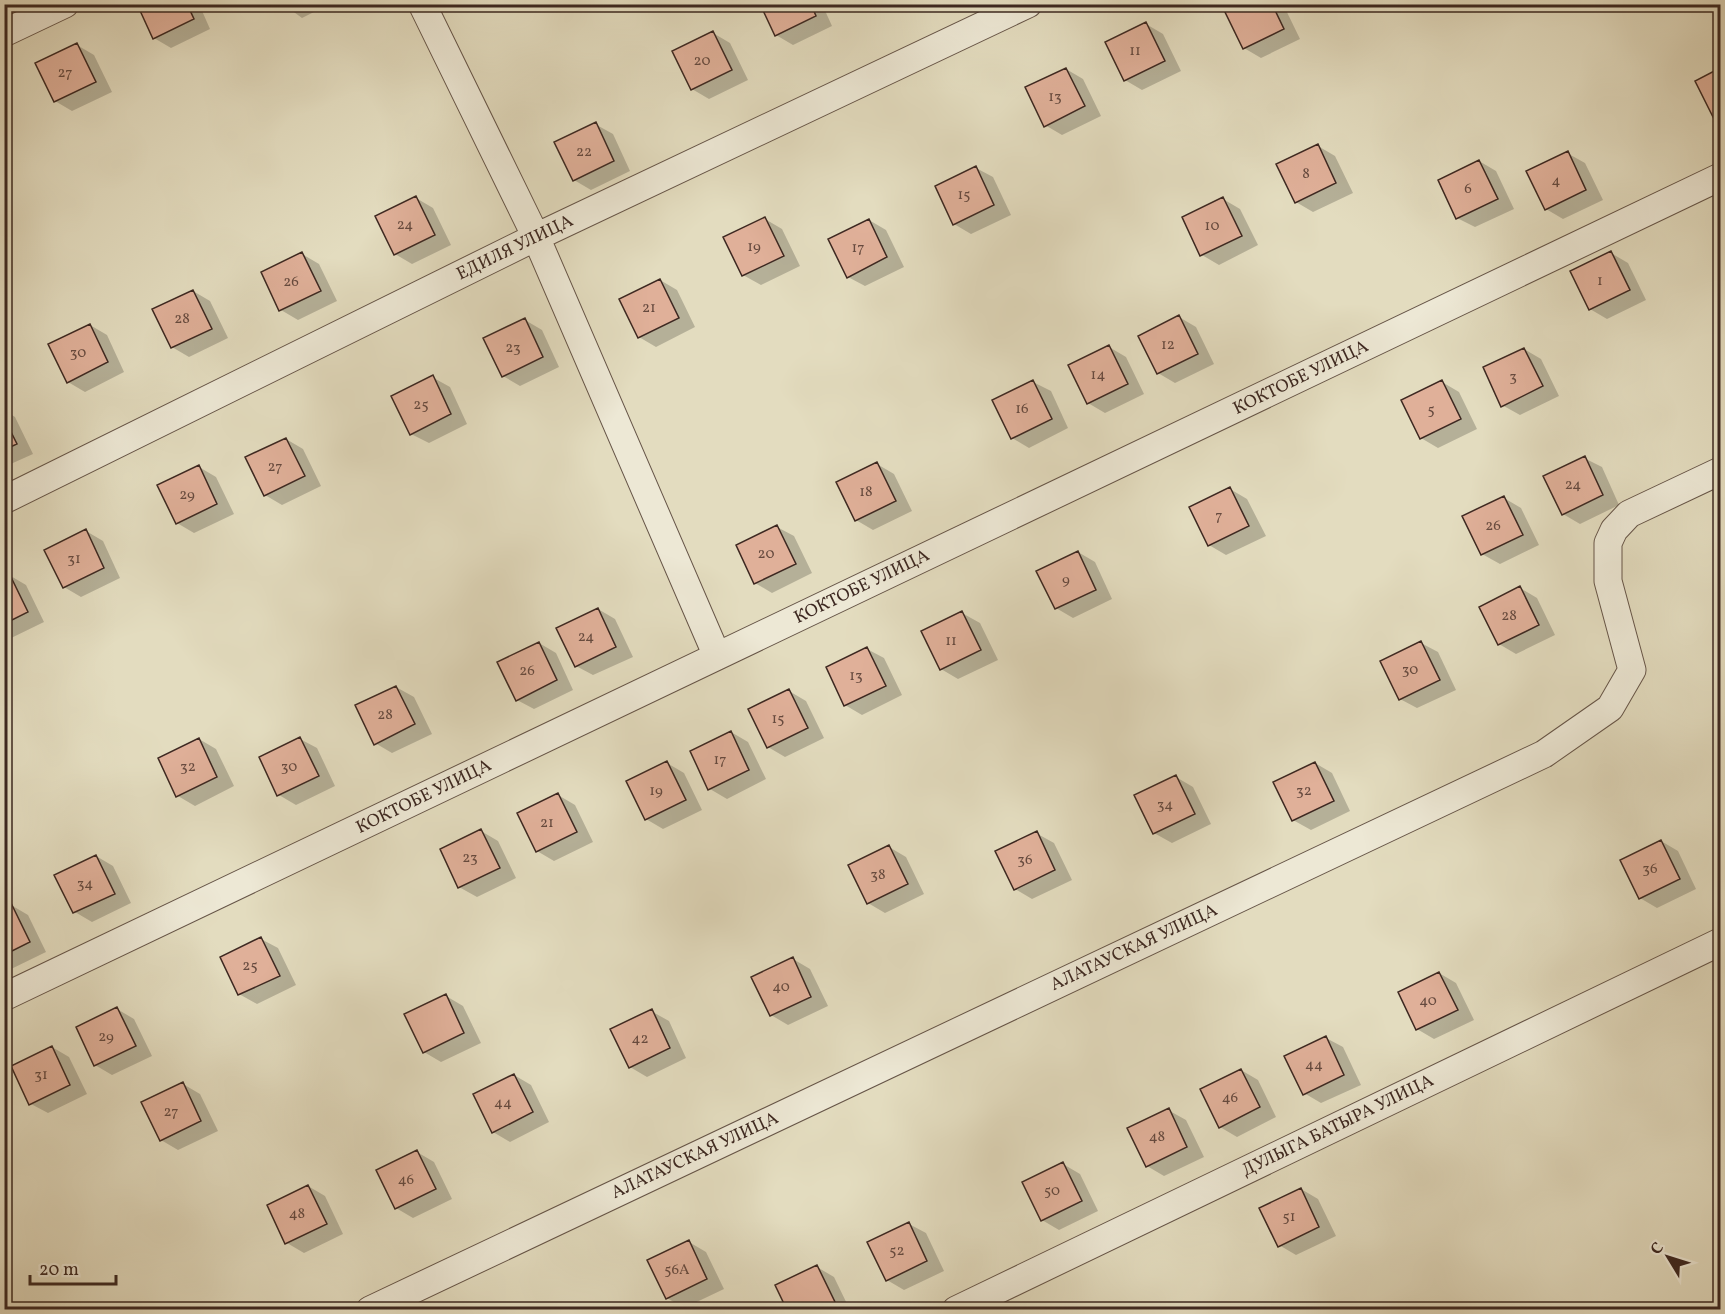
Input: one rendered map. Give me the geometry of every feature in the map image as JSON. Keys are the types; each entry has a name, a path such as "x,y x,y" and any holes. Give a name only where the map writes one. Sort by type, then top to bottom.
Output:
{"street":[{"path":"4,33 65,4"},
{"path":"422,4 536,237 717,656"},
{"name":"ЕДИЛЯ УЛИЦА","path":"4,500 536,237 1028,4"},
{"name":"КОКТОБЕ УЛИЦА","path":"4,997 1720,177"},
{"name":"АЛАТАУСКАЯ УЛИЦА","path":"370,1310 1544,754 1610,708 1632,670 1608,581 1606,554 1614,530 1629,514 1720,471"},
{"name":"ДУЛЫГА БАТЫРА УЛИЦА","path":"956,1310 1720,942"}],"building":[{"path":"137,4 187,4 194,19 153,39"},
{"path":"760,4 811,4 816,16 775,36"},
{"path":"1236,4 1272,4 1284,29 1243,49 1224,10"},
{"path":"1146,22 1165,61 1124,81 1105,42"},
{"path":"713,31 732,70 691,90 672,51"},
{"path":"77,43 96,82 54,102 35,63"},
{"path":"1066,68 1085,106 1044,127 1025,87"},
{"path":"1720,68 1720,116 1714,119 1695,81"},
{"path":"596,122 614,161 573,181 554,142"},
{"path":"1318,144 1336,183 1295,203 1276,164"},
{"path":"1568,151 1586,190 1545,210 1526,171"},
{"path":"1479,160 1498,199 1456,219 1438,180"},
{"path":"976,166 994,205 953,225 935,186"},
{"path":"416,196 435,235 394,255 375,216"},
{"path":"1223,197 1242,236 1200,256 1182,217"},
{"path":"765,217 784,256 742,276 723,237"},
{"path":"869,219 887,257 847,278 828,239"},
{"path":"1611,251 1630,290 1589,310 1570,271"},
{"path":"302,252 321,291 279,311 261,272"},
{"path":"660,279 679,318 638,338 619,299"},
{"path":"193,290 212,329 171,348 152,309"},
{"path":"1179,315 1198,354 1157,374 1138,336"},
{"path":"525,318 543,357 502,377 483,338"},
{"path":"90,324 108,362 67,383 48,344"},
{"path":"1109,345 1128,384 1087,404 1068,365"},
{"path":"1524,348 1543,386 1501,407 1483,367"},
{"path":"433,375 451,414 410,435 391,396"},
{"path":"1033,380 1052,419 1011,439 992,400"},
{"path":"1442,380 1461,419 1420,439 1401,400"},
{"path":"4,418 17,444 4,450"},
{"path":"286,438 305,476 264,496 245,457"},
{"path":"1585,456 1603,495 1562,515 1543,476"},
{"path":"877,462 896,501 855,521 836,482"},
{"path":"199,465 217,504 176,524 157,485"},
{"path":"1230,487 1249,526 1208,546 1189,507"},
{"path":"1504,496 1523,535 1481,555 1462,516"},
{"path":"777,525 796,564 754,584 736,545"},
{"path":"86,529 104,568 63,588 44,550"},
{"path":"1078,551 1096,590 1055,609 1036,571"},
{"path":"9,573 28,612 4,624 4,576"},
{"path":"1520,586 1539,625 1498,645 1479,607"},
{"path":"598,608 616,647 575,667 556,628"},
{"path":"962,611 981,650 940,670 921,631"},
{"path":"1421,641 1440,680 1399,700 1380,661"},
{"path":"539,642 557,680 516,701 497,662"},
{"path":"867,647 886,686 844,706 826,667"},
{"path":"396,686 415,724 374,745 355,705"},
{"path":"789,689 808,728 767,748 748,709"},
{"path":"731,731 749,770 708,790 690,751"},
{"path":"300,737 319,776 277,796 259,757"},
{"path":"199,738 217,777 176,797 158,758"},
{"path":"667,761 686,800 645,820 626,781"},
{"path":"1315,762 1334,801 1292,821 1273,782"},
{"path":"1176,775 1195,814 1153,834 1134,795"},
{"path":"558,793 577,832 536,852 517,813"},
{"path":"481,829 500,868 458,888 440,849"},
{"path":"1037,831 1055,870 1014,890 995,851"},
{"path":"1661,840 1680,879 1639,899 1620,860"},
{"path":"889,845 908,884 867,904 848,865"},
{"path":"96,855 115,894 73,913 54,875"},
{"path":"11,903 30,942 4,955 4,907"},
{"path":"261,937 280,976 238,995 220,957"},
{"path":"793,957 811,997 770,1016 751,977"},
{"path":"1439,972 1458,1010 1416,1030 1398,992"},
{"path":"446,994 464,1033 423,1053 404,1014"},
{"path":"117,1007 136,1046 94,1066 76,1027"},
{"path":"652,1009 670,1048 629,1068 610,1029"},
{"path":"1326,1036 1344,1075 1303,1095 1284,1056"},
{"path":"52,1046 70,1085 29,1105 11,1066"},
{"path":"1241,1069 1260,1107 1219,1128 1200,1089"},
{"path":"514,1074 533,1112 492,1133 473,1094"},
{"path":"183,1082 201,1121 160,1141 141,1102"},
{"path":"1169,1108 1187,1147 1146,1167 1127,1128"},
{"path":"417,1150 436,1189 395,1209 376,1170"},
{"path":"1063,1162 1082,1201 1041,1221 1022,1182"},
{"path":"308,1185 327,1224 285,1244 267,1205"},
{"path":"1301,1188 1319,1227 1278,1247 1259,1208"},
{"path":"909,1222 927,1261 886,1281 867,1242"},
{"path":"689,1240 707,1279 666,1299 647,1260"},
{"path":"817,1265 836,1304 824,1310 787,1310 775,1285"}]}
